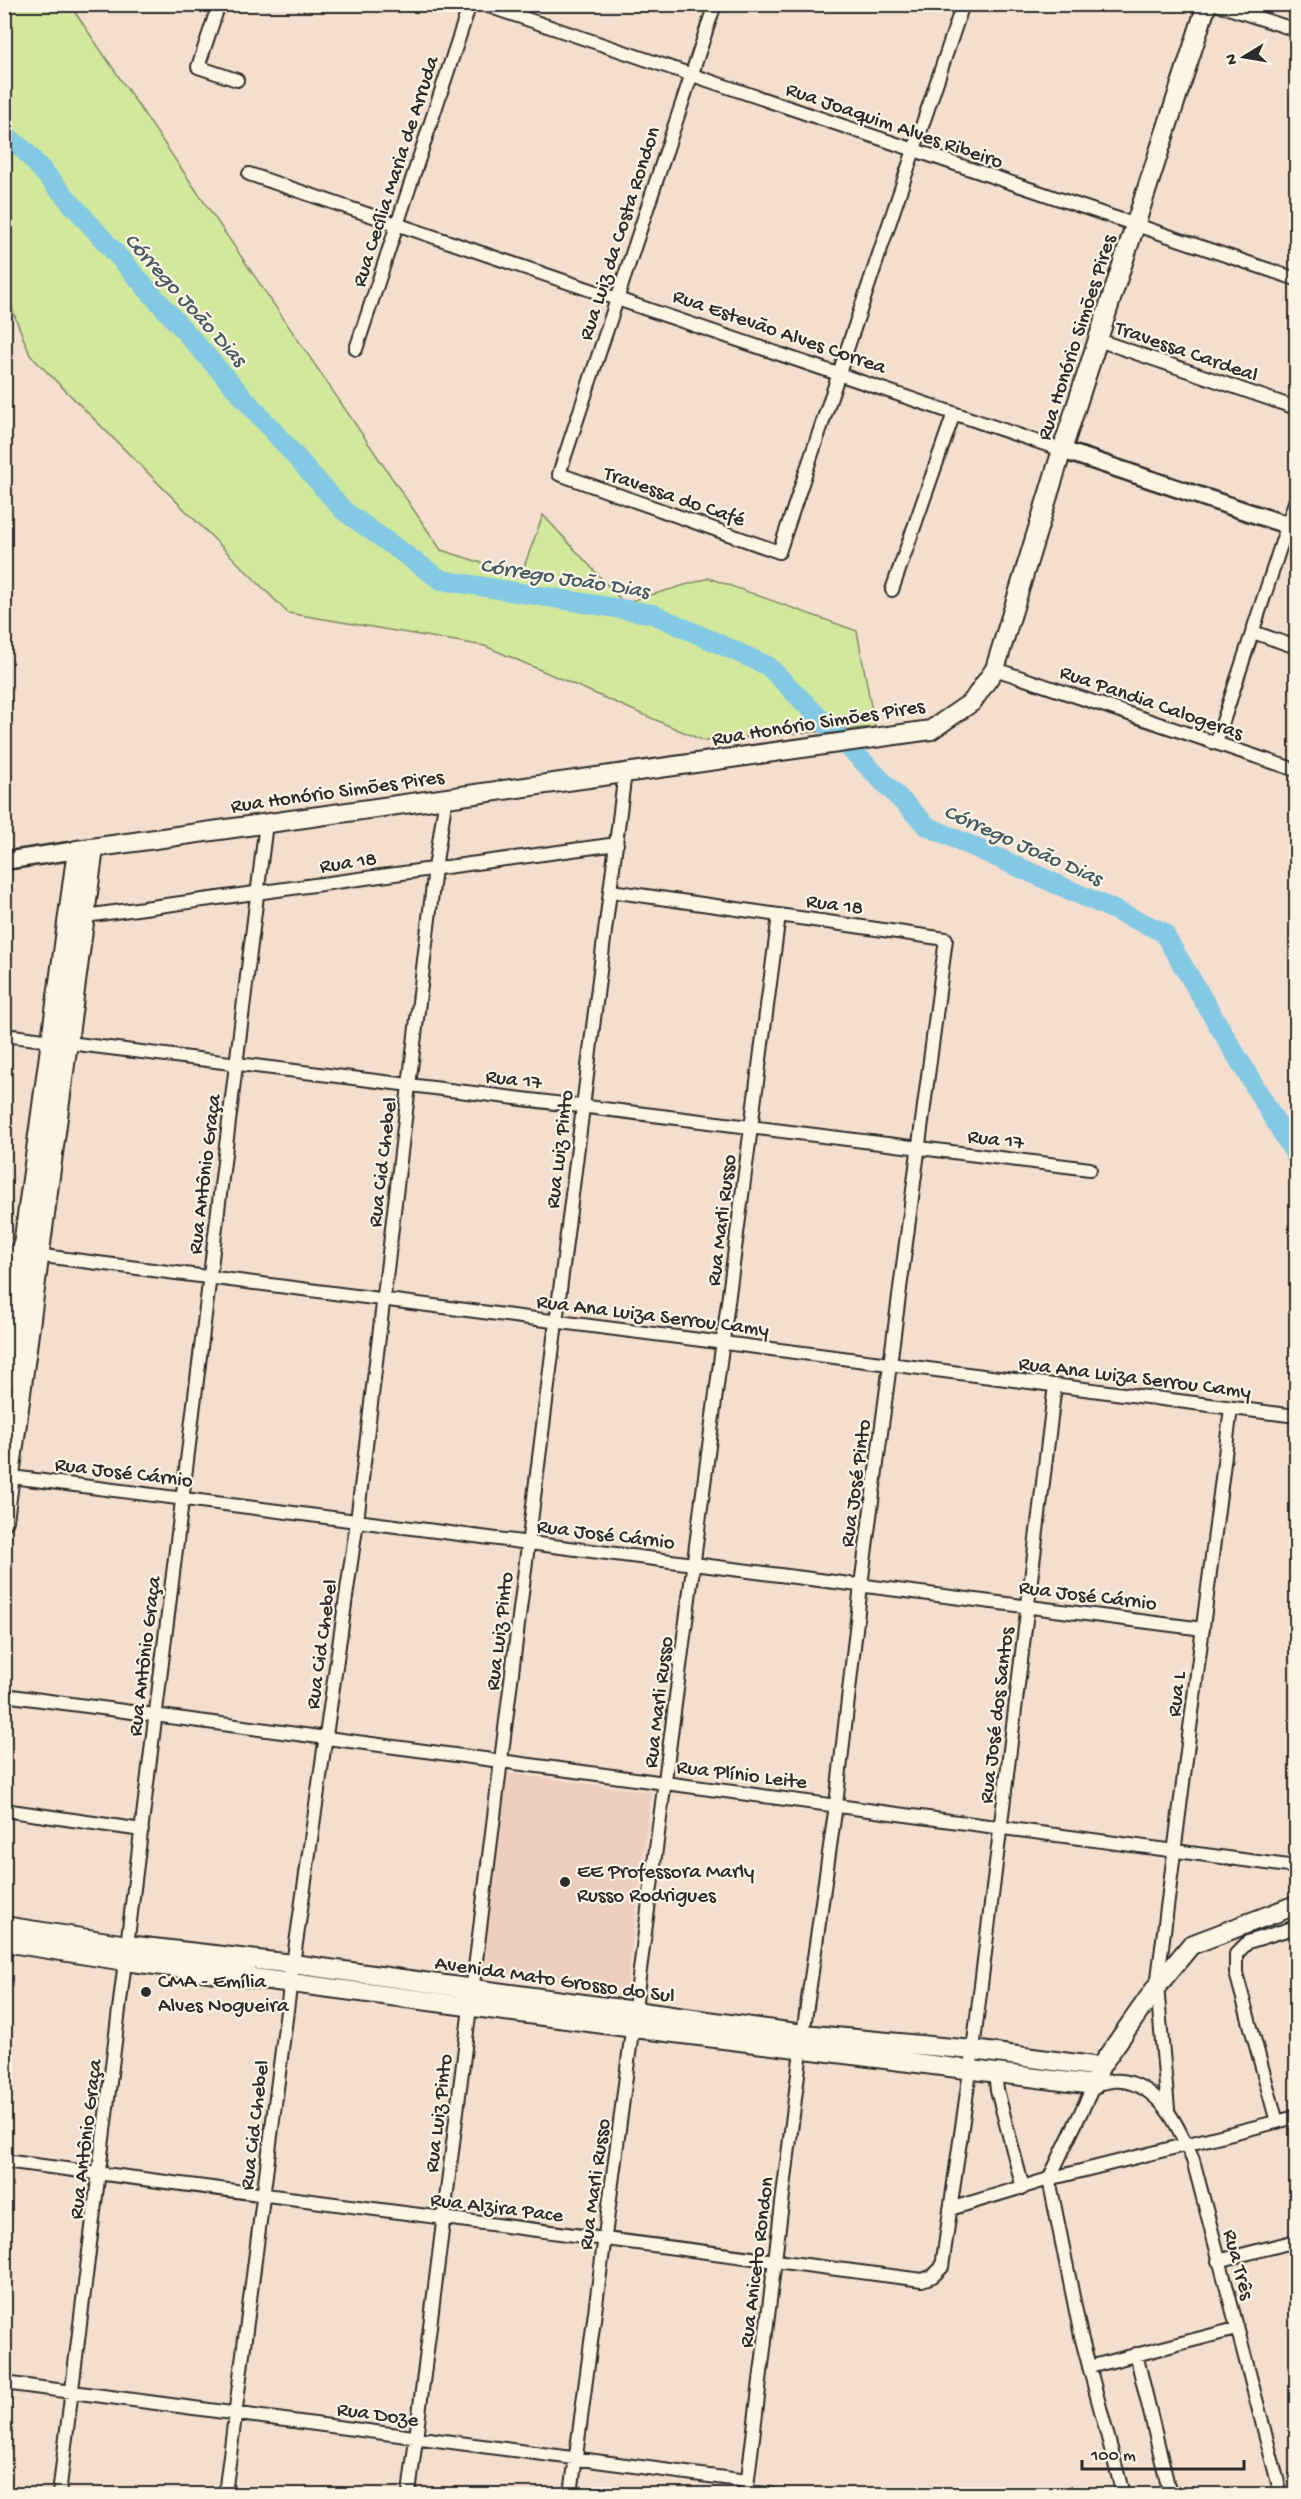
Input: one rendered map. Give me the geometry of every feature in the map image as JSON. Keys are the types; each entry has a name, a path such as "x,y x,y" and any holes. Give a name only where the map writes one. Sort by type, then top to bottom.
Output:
{"main road":[{"name":"Rua Honório Simões Pires","path":"86,849 931,730 972,702 995,669 1062,450 1207,4"},
{"path":"4,1384 22,1253 85,916 86,849"},
{"path":"60,1041 86,849"},
{"path":"4,1520 22,1253"},
{"path":"1094,2085 1100,2067 1157,1986 1191,1945 1296,1905"},
{"name":"Avenida Mato Grosso do Sul","path":"4,1926 126,1953 290,1983 471,1999 802,2041 995,2073 1094,2085"},
{"name":"Avenida Mato Grosso do Sul","path":"4,1942 293,1965 471,1999"},
{"name":"Avenida Mato Grosso do Sul","path":"802,2041 973,2050 1100,2067"}],"street":[{"path":"219,4 198,67 237,80"},
{"name":"Rua Cecília Maria de Arruda","path":"356,349 470,4"},
{"name":"Rua Joaquim Alves Ribeiro","path":"482,4 1296,279"},
{"name":"Rua Luiz da Costa Rondon","path":"558,474 715,4"},
{"path":"839,374 963,4"},
{"path":"1216,4 1296,30"},
{"name":"Rua Estevão Alves Correa","path":"249,174 1292,527"},
{"name":"Travessa Cardeal","path":"1098,340 1296,408"},
{"name":"Travessa do Café","path":"558,474 779,552 839,374"},
{"path":"892,590 954,413"},
{"path":"1216,743 1252,632 1292,527 1296,499"},
{"path":"1252,632 1296,647"},
{"name":"Rua Pandia Calogeras","path":"995,669 1296,770"},
{"name":"Rua Luiz Pinto","path":"409,2494 625,772"},
{"name":"Rua Cid Chebel","path":"225,2494 290,1983 357,1521 435,868 446,797"},
{"name":"Rua Antônio Graça","path":"59,2494 266,823"},
{"name":"Rua 18","path":"85,916 616,844"},
{"name":"Rua Honório Simões Pires","path":"4,861 86,849"},
{"name":"Rua 18","path":"610,891 946,939"},
{"name":"Rua Marli Russo","path":"570,2494 635,2020 779,915"},
{"name":"Rua José Pinto","path":"802,2041 836,1805 861,1585 946,939"},
{"name":"Rua 17","path":"4,1035 1090,1169"},
{"name":"Rua Ana Luiza Serrou Camy","path":"22,1253 1296,1416"},
{"name":"Rua José dos Santos","path":"973,2050 1055,1385"},
{"name":"Rua L","path":"1157,1986 1231,1408"},
{"name":"Rua José Cárnio","path":"7,1476 1203,1629"},
{"name":"Rua Plínio Leite","path":"4,1695 1296,1867"},
{"path":"4,1810 142,1830"},
{"path":"1277,2122 1236,1973 1236,1954 1248,1942 1296,1927"},
{"path":"1157,1986 1168,2109"},
{"name":"Rua Aniceto Rondon","path":"746,2489 802,2041"},
{"name":"Rua Alzira Pace","path":"4,2161 922,2280 933,2276 942,2267 973,2050"},
{"path":"1100,2067 1113,2081"},
{"path":"995,2073 997,2090 1023,2188"},
{"path":"1113,2081 1094,2085 1049,2180 1089,2367 1123,2494"},
{"name":"Rua Três","path":"1113,2081 1130,2082 1148,2092 1168,2109 1193,2160 1281,2494"},
{"path":"950,2209 1049,2180 1296,2117"},
{"path":"1218,2261 1296,2241"},
{"path":"1089,2367 1236,2329"},
{"path":"1136,2354 1170,2494"},
{"name":"Rua Doze","path":"4,2383 575,2458 770,2494"}],"shaded area":[{"name":"EE Professora Marly Russo Rodrigues","path":"504,1773 651,1792 626,1990 479,1971"}],"green space":[{"path":"5,4 70,5 441,550 521,575 543,515 624,603 709,578 857,631 875,727 704,741 485,646 288,613 30,355 5,291"}],"waterway":[{"name":"Córrego João Dias","path":"4,134 24,150 344,511 441,580 653,614 768,666 927,826 1163,932 1296,1156"}],"place":[{"name":"EE Professora Marly Russo Rodrigues","path":"565,1882"},
{"name":"CMA - Emília Alves Nogueira","path":"146,1992"}]}
